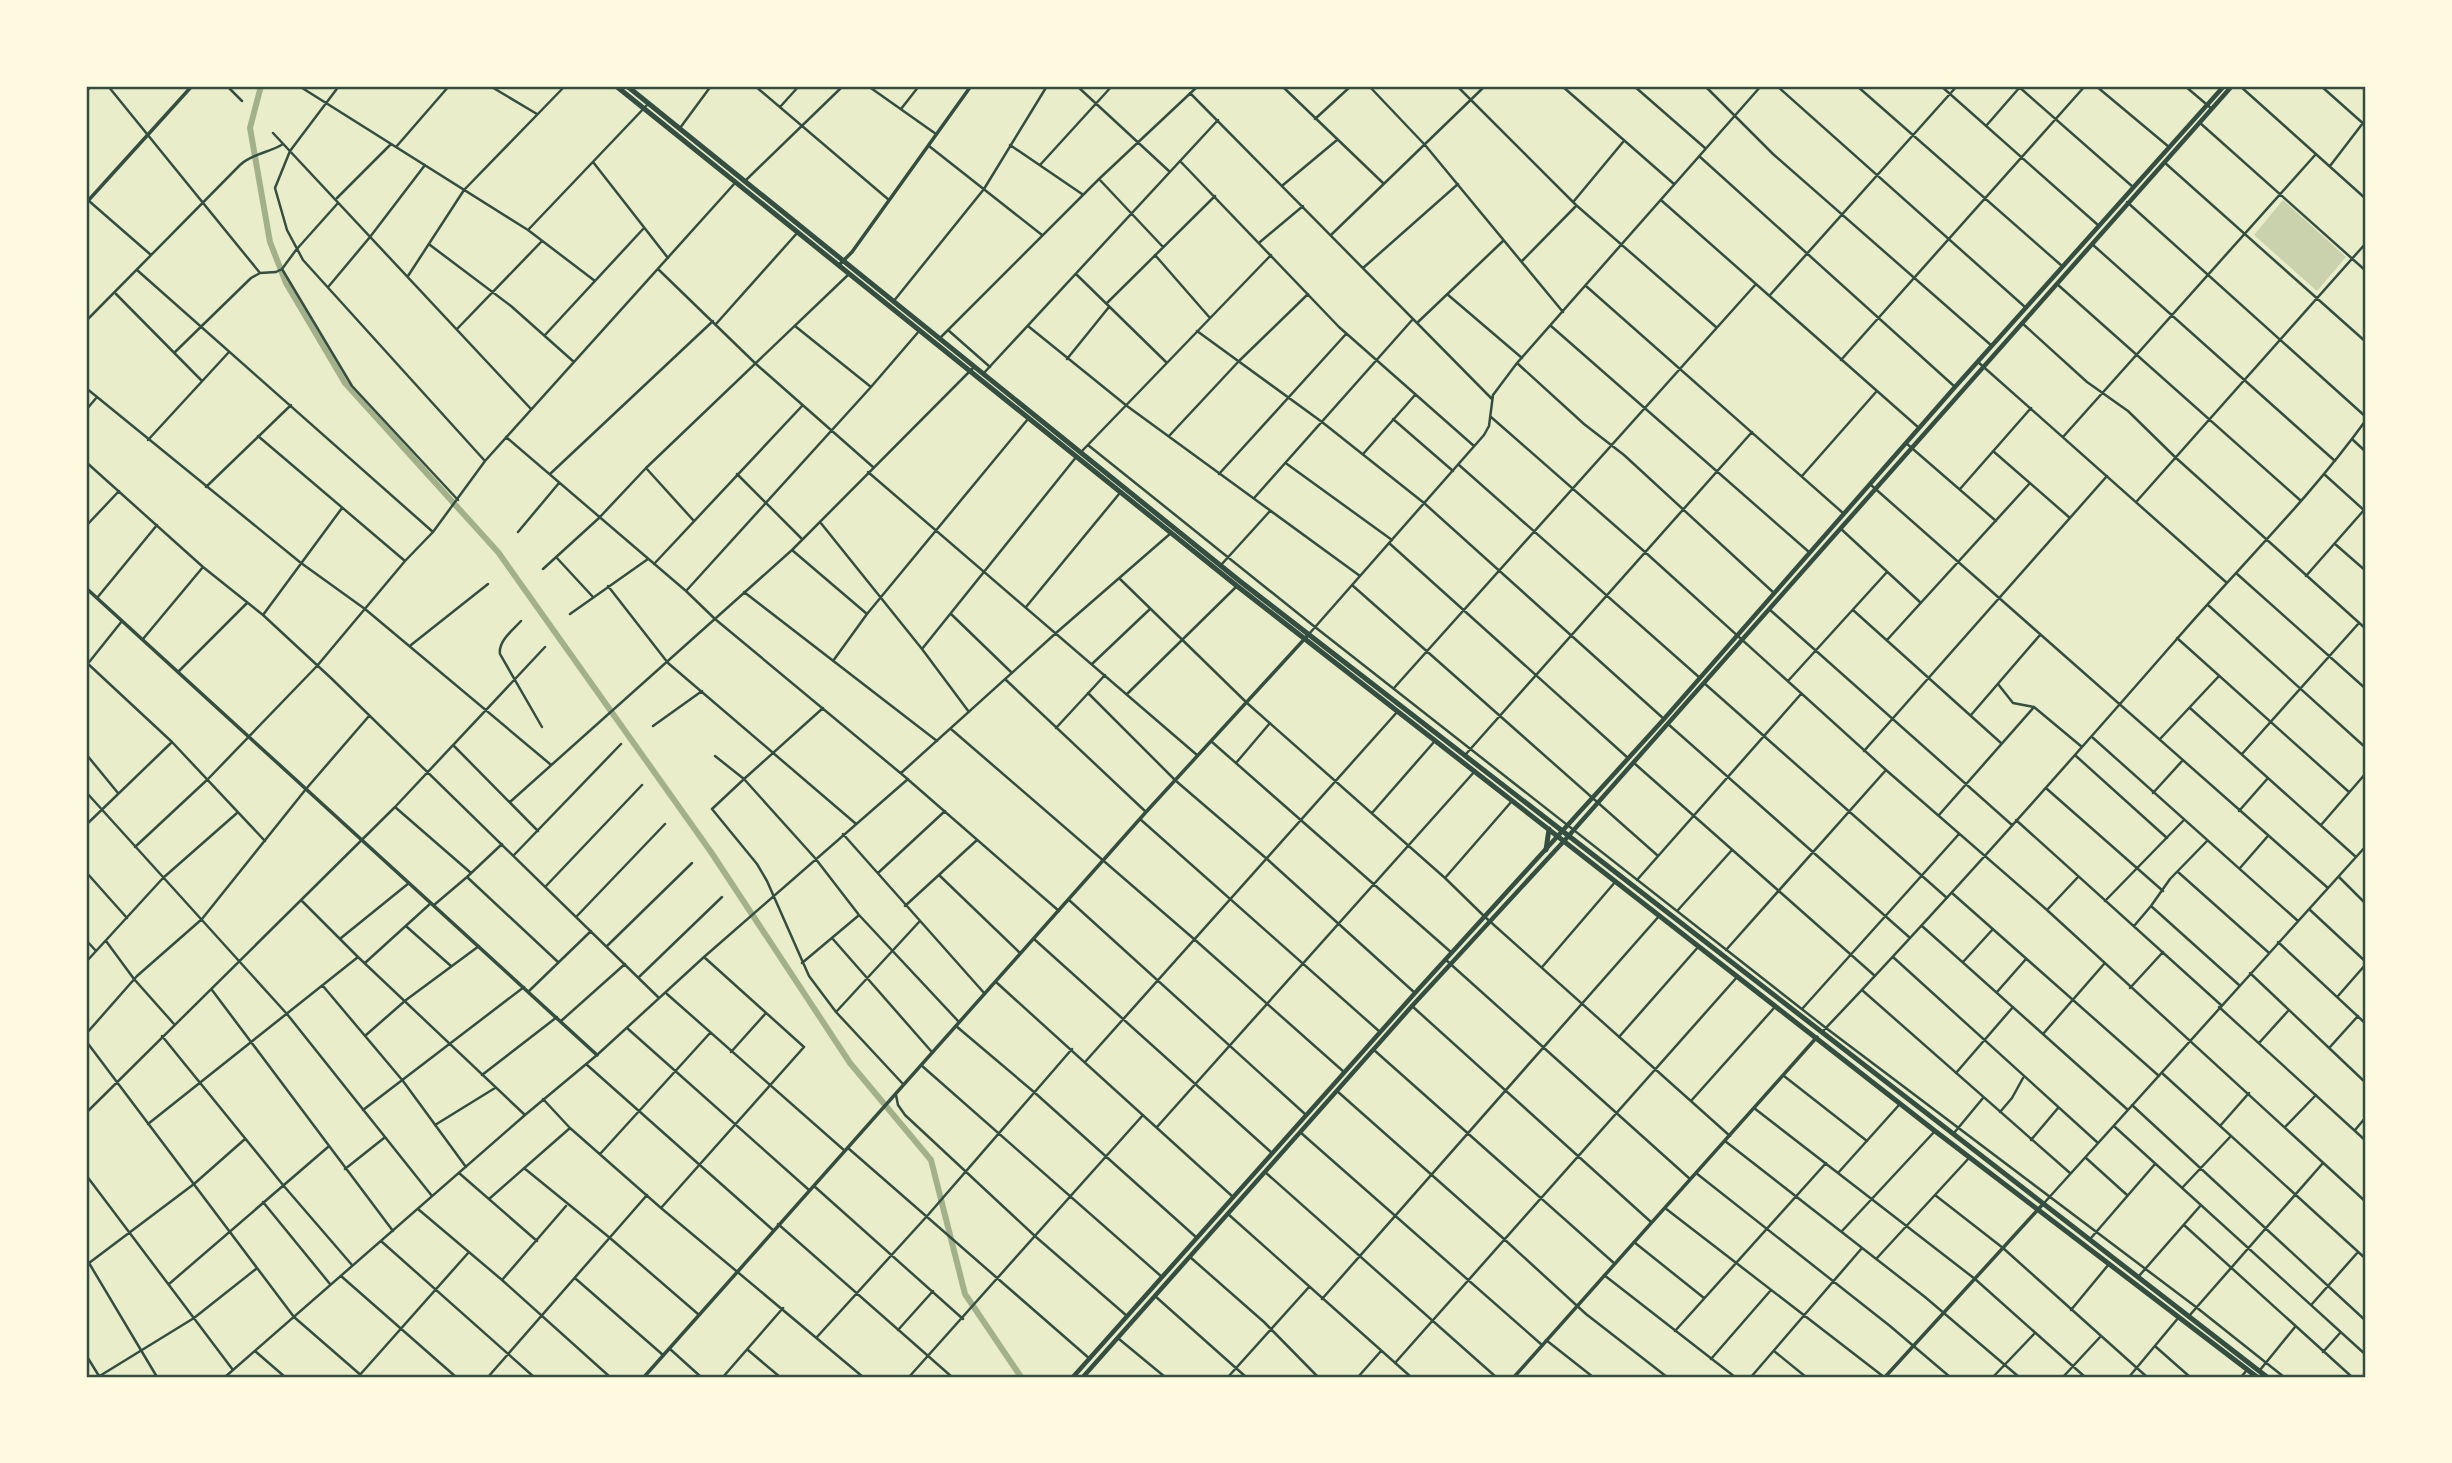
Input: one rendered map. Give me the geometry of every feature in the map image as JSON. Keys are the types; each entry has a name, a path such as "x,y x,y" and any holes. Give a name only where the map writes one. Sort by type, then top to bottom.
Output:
{"main road":[{"path":"616,86 680,129 841,263 849,274 972,369 983,374 1120,493 1221,565 1398,711 1549,829 1560,834"},
{"path":"627,86 646,106 740,180 798,232 893,302 921,328 939,339 1028,419 1173,531 1237,586 1465,755 1616,881 1738,976 1776,1005 1822,1033 1935,1131 2247,1370 2267,1377"},
{"path":"1666,721 1809,553 1911,447 2057,284 2164,162 2224,86"},
{"path":"1073,1377 1415,993 1574,831 1631,760 1704,683 1840,528 1906,443 2098,225 2169,147 2212,109 2232,86"},
{"path":"1083,1377 1412,1006 1592,797 1631,760"},
{"path":"1546,850 1549,829"},
{"path":"1566,839 1952,1135 2046,1200 2090,1239 2258,1374"}],"street":[{"path":"86,92 91,86"},
{"path":"108,86 260,273"},
{"path":"151,255 87,202 192,86"},
{"path":"227,86 242,101"},
{"path":"299,86 528,230 595,281"},
{"path":"339,86 290,151 275,191 284,220 296,250 485,461"},
{"path":"397,147 449,86"},
{"path":"490,86 537,114"},
{"path":"408,276 464,190 565,86"},
{"path":"680,129 711,86"},
{"path":"755,86 889,200"},
{"path":"780,107 799,86"},
{"path":"135,847 208,779 317,667 405,561 433,532 485,461 740,180 803,126 843,86"},
{"path":"868,86 936,134"},
{"path":"901,109 919,86"},
{"path":"841,263 971,86"},
{"path":"893,302 984,189 1047,86"},
{"path":"1077,86 1170,172"},
{"path":"1040,165 1112,86"},
{"path":"939,339 1042,234 1198,86"},
{"path":"1282,86 1383,183"},
{"path":"1315,119 1351,86"},
{"path":"1369,86 1425,145 1563,312"},
{"path":"1457,86 1574,204 1717,328"},
{"path":"1331,235 1485,86"},
{"path":"1634,86 1706,148"},
{"path":"1705,86 1773,154 1992,346"},
{"path":"644,1377 808,1190 1459,465 1487,430 1492,398 1497,388 1761,86"},
{"path":"1777,86 2025,308"},
{"path":"1857,86 2062,266"},
{"path":"1941,86 2098,225"},
{"path":"1769,296 1957,86"},
{"path":"1841,360 2085,86"},
{"path":"2096,86 2169,147"},
{"path":"2185,86 2212,109"},
{"path":"2240,86 2366,199"},
{"path":"2321,86 2365,123 2330,166"},
{"path":"1565,87 1623,142 1674,184"},
{"path":"1986,126 2019,87 2133,187"},
{"path":"1190,93 1492,398"},
{"path":"528,230 646,106"},
{"path":"983,374 1218,120"},
{"path":"2197,120 2366,271"},
{"path":"273,133 531,409"},
{"path":"1283,185 1337,140"},
{"path":"1522,261 1574,204 1623,142"},
{"path":"86,321 248,158 270,152 283,144"},
{"path":"174,353 251,278 260,273 282,269 337,201 391,144"},
{"path":"928,145 1042,234"},
{"path":"1010,145 1083,195"},
{"path":"2063,437 2316,154"},
{"path":"1699,156 1955,387"},
{"path":"1180,161 1346,334 1475,446"},
{"path":"593,162 668,258"},
{"path":"2164,162 2366,342"},
{"path":"328,287 425,165"},
{"path":"1099,179 1163,247"},
{"path":"1363,268 1458,184"},
{"path":"1067,359 1108,304 1215,196"},
{"path":"1661,200 1919,428"},
{"path":"1516,1376 1783,1075 2083,748 2177,638 2301,501 2366,418 2281,338 2127,202"},
{"path":"1259,242 1303,205"},
{"path":"545,335 644,228"},
{"path":"549,475 715,322 798,232"},
{"path":"457,329 542,240"},
{"path":"1417,323 1504,240"},
{"path":"2137,501 2366,243"},
{"path":"429,244 494,292 574,362"},
{"path":"2091,244 2334,461"},
{"path":"1155,255 1210,318"},
{"path":"922,649 982,571 1078,456 1271,255"},
{"path":"282,269 352,386 458,500"},
{"path":"658,269 756,364 873,467"},
{"path":"137,270 433,532"},
{"path":"543,569 849,274"},
{"path":"1077,274 1167,363"},
{"path":"1394,689 1756,284"},
{"path":"2057,284 2301,501"},
{"path":"1586,286 1844,514"},
{"path":"115,293 202,382"},
{"path":"1169,436 1239,360 1308,294"},
{"path":"1447,294 1522,358"},
{"path":"1254,499 1413,319"},
{"path":"2022,323 2087,382 2128,411 2175,457 2366,629"},
{"path":"795,326 871,387"},
{"path":"1028,326 1127,406 1360,576"},
{"path":"1551,326 1809,553"},
{"path":"686,591 921,328"},
{"path":"947,330 990,367"},
{"path":"1197,331 1364,453 1424,503 1910,938"},
{"path":"1219,474 1346,334"},
{"path":"148,440 230,351"},
{"path":"1978,362 2227,583"},
{"path":"1517,363 1584,424 1612,445 1774,593"},
{"path":"510,802 792,550 972,369"},
{"path":"86,388 206,487 365,609 483,711 550,764"},
{"path":"1802,476 1877,392"},
{"path":"1364,453 1415,395"},
{"path":"86,410 97,397"},
{"path":"206,487 291,405"},
{"path":"654,564 802,406"},
{"path":"1960,489 2031,408"},
{"path":"1491,417 2047,911 2366,1202"},
{"path":"833,661 867,614 1028,419"},
{"path":"1393,419 1453,471"},
{"path":"1465,755 1752,432"},
{"path":"258,436 405,561"},
{"path":"506,437 1059,911"},
{"path":"2352,439 2366,452"},
{"path":"1906,443 1996,521"},
{"path":"1088,445 1315,627 1802,1009 1822,1033 1959,1128 2046,1200 2096,1233 2196,1307 2284,1377"},
{"path":"1993,451 2070,518"},
{"path":"1286,463 1390,542 1875,976"},
{"path":"87,465 157,524 203,568 263,615 592,930 659,998"},
{"path":"1459,465 1700,678"},
{"path":"646,468 694,521"},
{"path":"868,472 1199,756"},
{"path":"737,474 802,539"},
{"path":"2306,576 2365,511 2324,474"},
{"path":"1864,751 2107,476"},
{"path":"518,532 559,483"},
{"path":"1887,640 2030,483"},
{"path":"1872,486 2328,888"},
{"path":"86,526 118,491"},
{"path":"1026,607 1120,493"},
{"path":"263,615 342,508"},
{"path":"1221,565 1270,511"},
{"path":"820,522 969,712"},
{"path":"97,597 157,524"},
{"path":"1840,528 1921,603"},
{"path":"901,773 1173,531"},
{"path":"2335,544 2366,571"},
{"path":"792,550 867,614"},
{"path":"556,557 593,597"},
{"path":"570,614 648,559"},
{"path":"143,639 203,568"},
{"path":"1787,682 1887,572"},
{"path":"2236,573 2366,689"},
{"path":"1119,578 1247,703 1730,1136"},
{"path":"410,646 488,584"},
{"path":"1352,584 1657,855"},
{"path":"608,586 668,663 855,823"},
{"path":"1127,695 1237,586"},
{"path":"86,587 597,1055"},
{"path":"744,592 937,741"},
{"path":"178,672 247,603"},
{"path":"2208,605 2366,748"},
{"path":"1092,664 1150,609"},
{"path":"1769,609 2012,825"},
{"path":"1853,610 2001,743"},
{"path":"950,614 1012,673"},
{"path":"122,621 86,664 172,742 265,841"},
{"path":"521,621 499,648 513,680 542,727"},
{"path":"2242,754 2359,623"},
{"path":"1970,715 2040,635"},
{"path":"2177,638 2349,792"},
{"path":"86,1113 395,807 545,647"},
{"path":"1056,728 1105,675"},
{"path":"2160,739 2219,676"},
{"path":"1005,679 1146,812"},
{"path":"1704,683 1947,898"},
{"path":"1998,684 2013,703 2034,707 2083,748"},
{"path":"653,726 702,691"},
{"path":"1088,692 1176,781 1415,993"},
{"path":"1637,880 1801,694"},
{"path":"1938,816 2034,707"},
{"path":"823,708 712,809 757,864 802,963 836,1012 903,1084"},
{"path":"2190,708 2356,857"},
{"path":"1085,1062 1398,711"},
{"path":"86,1034 134,979 202,919 306,789 369,716"},
{"path":"1236,763 1270,723"},
{"path":"951,729 1345,1072"},
{"path":"2092,737 2298,921"},
{"path":"1372,813 1436,741"},
{"path":"86,825 172,742"},
{"path":"1212,742 1452,953"},
{"path":"514,855 621,744"},
{"path":"453,745 538,831"},
{"path":"86,754 118,793"},
{"path":"2076,755 2167,838"},
{"path":"715,756 744,779 816,858 859,915 957,1024 1197,1238"},
{"path":"2154,793 2183,760"},
{"path":"1726,950 1886,770"},
{"path":"1157,1127 1475,772"},
{"path":"2321,825 2366,773"},
{"path":"2239,811 2268,778"},
{"path":"225,1377 597,1055 704,957 908,779"},
{"path":"545,886 642,785"},
{"path":"2046,788 2162,891"},
{"path":"86,792 287,1014 432,1196"},
{"path":"1445,878 1512,800"},
{"path":"395,807 471,873"},
{"path":"877,874 945,811"},
{"path":"86,962 163,878 237,813"},
{"path":"1140,819 1380,1032"},
{"path":"2017,820 2366,1141"},
{"path":"2105,901 2183,820"},
{"path":"577,916 665,824"},
{"path":"843,834 985,994"},
{"path":"1802,1009 1959,834"},
{"path":"2239,869 2267,837"},
{"path":"905,906 977,841"},
{"path":"2133,926 2207,841"},
{"path":"365,963 502,844"},
{"path":"1664,1207 1885,1377 2366,846"},
{"path":"1677,911 1732,850"},
{"path":"607,947 692,863"},
{"path":"86,872 127,918"},
{"path":"2178,872 2268,953"},
{"path":"939,875 1021,954"},
{"path":"467,877 558,962"},
{"path":"2047,911 2078,877"},
{"path":"2338,877 2366,904"},
{"path":"1542,966 1616,881"},
{"path":"341,938 409,883"},
{"path":"1952,893 2071,1000 2220,1126 2366,1259"},
{"path":"638,978 722,897"},
{"path":"301,900 525,1115"},
{"path":"1069,900 1307,1115"},
{"path":"2151,906 2239,985"},
{"path":"2309,909 2366,963 2338,996"},
{"path":"802,963 859,915"},
{"path":"1322,1299 1660,915"},
{"path":"836,1012 919,922"},
{"path":"1922,925 2128,1110"},
{"path":"407,927 451,966"},
{"path":"1963,962 1993,929"},
{"path":"529,991 592,930"},
{"path":"832,938 932,1053"},
{"path":"1034,939 1272,1153"},
{"path":"86,940 96,951"},
{"path":"106,941 134,979 174,1024"},
{"path":"2278,942 2366,1024"},
{"path":"366,1035 406,1000 479,946"},
{"path":"1619,1037 1699,946"},
{"path":"2130,988 2163,952"},
{"path":"1893,956 2098,1143"},
{"path":"149,1124 358,957"},
{"path":"662,1208 804,1047 704,957"},
{"path":"1997,992 2026,959"},
{"path":"1448,962 1614,1114 1690,1179"},
{"path":"561,1021 625,964"},
{"path":"2043,1034 2104,964"},
{"path":"2250,973 2366,1083"},
{"path":"1395,1363 1738,976"},
{"path":"996,982 1234,1197"},
{"path":"323,986 403,1081 466,1167"},
{"path":"363,1110 524,987"},
{"path":"212,990 393,1231"},
{"path":"1862,990 2070,1174"},
{"path":"666,993 770,1086 928,1215 1090,1359"},
{"path":"1691,1101 1776,1005"},
{"path":"1412,1006 1651,1222"},
{"path":"1956,1073 2013,1007"},
{"path":"2259,1043 2288,1011"},
{"path":"731,1052 766,1013"},
{"path":"2329,1048 2358,1016"},
{"path":"482,1075 557,1017"},
{"path":"627,1028 808,1190"},
{"path":"600,1154 710,1033"},
{"path":"162,1036 283,1185 353,1265"},
{"path":"86,1041 294,1317 360,1376 469,1252"},
{"path":"817,1337 928,1215 1072,1049"},
{"path":"1373,1050 1615,1264"},
{"path":"586,1064 773,1230"},
{"path":"921,1065 1162,1277"},
{"path":"1783,1075 1867,1141"},
{"path":"2000,1112 2024,1077"},
{"path":"435,1125 495,1088"},
{"path":"1337,1091 1577,1306 1661,1376 1667,1377"},
{"path":"2220,1126 2249,1093"},
{"path":"895,1094 905,1115 1127,1317"},
{"path":"2285,1128 2316,1095"},
{"path":"1952,1135 1983,1098"},
{"path":"543,1099 570,1128 862,1377"},
{"path":"1838,1173 1901,1103"},
{"path":"2132,1105 2366,1321"},
{"path":"1754,1108 1975,1279 2085,1377"},
{"path":"2031,1140 2058,1108"},
{"path":"909,1377 1143,1115"},
{"path":"2355,1130 2366,1117"},
{"path":"2114,1125 2366,1355"},
{"path":"489,1199 570,1128"},
{"path":"1842,1231 1935,1131"},
{"path":"1300,1132 1542,1345"},
{"path":"2182,1188 2231,1137"},
{"path":"345,1169 384,1138"},
{"path":"89,1264 194,1184 245,1139"},
{"path":"1725,1141 1877,1258 2019,1377"},
{"path":"169,1284 329,1146"},
{"path":"1877,1258 1970,1157"},
{"path":"2085,1157 2127,1195"},
{"path":"1675,1331 1826,1163"},
{"path":"2189,1316 2323,1163"},
{"path":"2090,1239 2155,1164"},
{"path":"524,1168 699,1314"},
{"path":"1265,1172 1496,1377"},
{"path":"1696,1172 1950,1377"},
{"path":"459,1173 537,1241"},
{"path":"86,1175 233,1370"},
{"path":"813,1186 963,1319"},
{"path":"488,1377 647,1195"},
{"path":"1935,1195 2003,1248 2147,1377"},
{"path":"263,1202 331,1284"},
{"path":"502,1280 567,1204"},
{"path":"2138,1277 2201,1205"},
{"path":"418,1209 610,1377"},
{"path":"1227,1214 1411,1377"},
{"path":"778,1224 951,1377"},
{"path":"2184,1224 2352,1377"},
{"path":"381,1241 534,1377"},
{"path":"1634,1242 1704,1298"},
{"path":"1751,1377 1862,1248"},
{"path":"2312,1305 2358,1252"},
{"path":"1189,1257 1272,1329 1318,1377"},
{"path":"86,1258 157,1377"},
{"path":"2071,1310 2109,1263"},
{"path":"86,1355 99,1377 194,1318 256,1269"},
{"path":"1604,1275 1734,1377"},
{"path":"341,1276 456,1377"},
{"path":"575,1278 663,1355"},
{"path":"1228,1377 1309,1287"},
{"path":"1711,1359 1771,1290"},
{"path":"898,1330 933,1291"},
{"path":"1155,1296 1246,1377"},
{"path":"723,1377 783,1308"},
{"path":"2129,1377 2179,1317"},
{"path":"2258,1374 2295,1326"},
{"path":"2323,1352 2341,1332"},
{"path":"1993,1377 2035,1334"},
{"path":"2063,1377 2101,1336"},
{"path":"1117,1338 1165,1377"},
{"path":"1546,1340 1593,1377"},
{"path":"2155,1347 2190,1377"},
{"path":"669,1348 701,1377"},
{"path":"748,1350 780,1377"},
{"path":"255,1351 285,1377"},
{"path":"1358,1377 1381,1351"},
{"path":"1774,1351 1807,1377"},
{"path":"2241,1377 2247,1370"}],"green space":[{"path":"2283,200 2346,257 2317,291 2254,235"}],"waterway":[{"path":"261,86 250,128 270,242 286,283 345,383 498,552 711,852 850,1063 931,1160 965,1294 1021,1377"}]}
